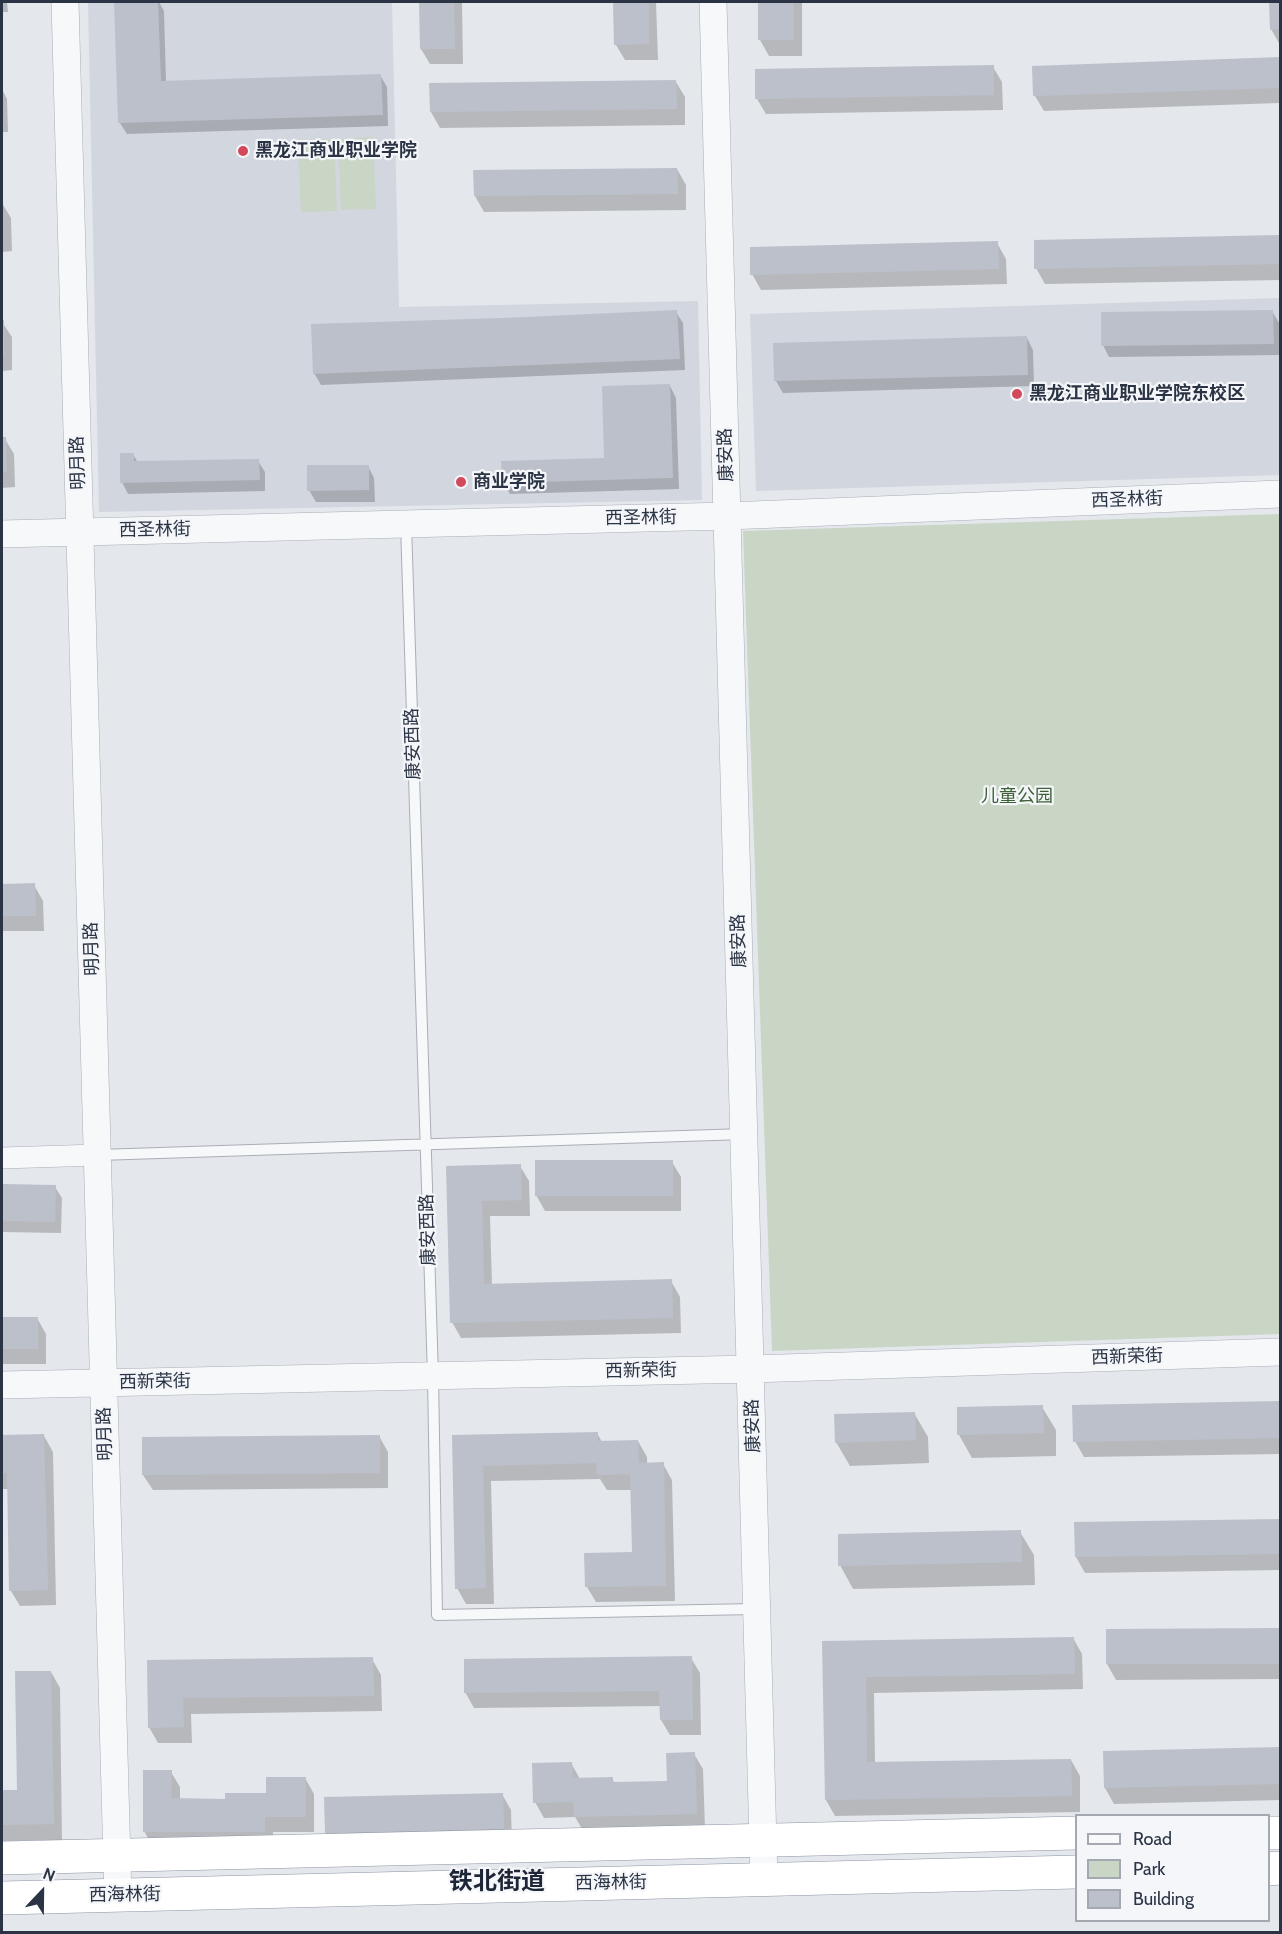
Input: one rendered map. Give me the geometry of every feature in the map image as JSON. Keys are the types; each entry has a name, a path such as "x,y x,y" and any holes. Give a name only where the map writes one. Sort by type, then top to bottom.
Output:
{"highway":[{"path":"2,1858 1075,1833"},
{"name":"西海林街","path":"2,1898 1075,1872"}],"street":[{"name":"明月路","path":"65,2 118,1896"},
{"name":"康安路","path":"713,2 765,1880"},
{"name":"西圣林街","path":"2,534 727,516 1281,494"},
{"path":"2,1158 98,1155"},
{"name":"西新荣街","path":"2,1385 751,1369 1281,1352"}],"lane":[{"name":"康安西路","path":"406,524 433,1376 437,1615 758,1609"},
{"path":"98,1155 745,1134"}],"shaded area":[{"name":"黑龙江商业职业学院","path":"88,2 392,2 399,307 698,301 702,500 99,512"},
{"name":"黑龙江商业职业学院东校区","path":"1280,298 1280,475 756,491 750,314"}],"green space":[{"path":"373,137 376,209 341,210 338,139"},
{"path":"334,139 337,211 301,212 298,140"},
{"name":"儿童公园","path":"1280,514 1280,1334 772,1351 743,531"}],"building":[{"path":"114,2 158,2 161,81 381,74 383,115 118,123"},
{"path":"419,2 454,2 455,49 420,49"},
{"path":"613,2 649,2 649,44 614,45"},
{"path":"758,2 794,2 794,40 758,40"},
{"path":"1269,2 1280,2 1280,29 1270,30"},
{"path":"1280,57 1280,88 1033,96 1032,66"},
{"path":"994,65 994,95 755,99 755,69"},
{"path":"676,80 677,109 430,112 429,83"},
{"path":"677,168 678,194 474,196 473,170"},
{"path":"1280,235 1280,264 1034,269 1034,240"},
{"path":"998,241 999,269 750,275 750,247"},
{"path":"677,310 680,359 313,374 311,324"},
{"path":"1273,310 1274,344 1101,346 1101,312"},
{"path":"2,320 4,320 4,355 2,355"},
{"path":"1027,336 1028,375 774,381 773,343"},
{"path":"670,384 673,478 502,483 501,461 604,458 602,386"},
{"path":"2,437 6,437 7,472 2,472"},
{"path":"120,453 134,453 134,461 259,459 260,480 120,483"},
{"path":"307,465 369,465 369,490 307,491"},
{"path":"35,883 36,916 2,916 2,884"},
{"path":"535,1160 673,1160 673,1196 535,1196"},
{"path":"521,1164 522,1200 482,1201 484,1284 672,1279 673,1318 450,1323 446,1166"},
{"path":"2,1184 56,1185 55,1222 2,1221"},
{"path":"2,1317 38,1317 38,1349 2,1349"},
{"path":"1280,1401 1280,1438 1073,1442 1072,1405"},
{"path":"1043,1405 1044,1433 957,1435 957,1407"},
{"path":"915,1412 916,1440 835,1443 834,1414"},
{"path":"598,1432 598,1441 638,1440 639,1463 664,1462 666,1586 585,1587 584,1553 632,1552 630,1474 597,1475 596,1463 483,1466 486,1588 455,1589 452,1435"},
{"path":"44,1434 48,1590 9,1591 7,1473 2,1473 2,1435"},
{"path":"380,1435 380,1473 142,1475 142,1437"},
{"path":"1280,1519 1280,1554 1075,1557 1074,1522"},
{"path":"1021,1530 1022,1562 838,1566 838,1534"},
{"path":"1280,1628 1280,1664 1106,1664 1106,1629"},
{"path":"1074,1637 1075,1674 866,1677 867,1762 1071,1759 1072,1796 825,1800 822,1641"},
{"path":"692,1656 693,1720 660,1720 659,1691 464,1693 464,1659"},
{"path":"373,1657 374,1696 183,1698 184,1727 148,1728 147,1660"},
{"path":"15,1671 51,1671 54,1824 2,1825 2,1790 17,1790"},
{"path":"1280,1747 1280,1784 1104,1788 1103,1751"},
{"path":"695,1752 697,1814 574,1817 573,1802 533,1803 532,1763 572,1762 573,1778 613,1777 613,1782 667,1781 666,1753"},
{"path":"143,1770 172,1770 171,1798 225,1799 225,1793 266,1793 266,1777 306,1777 306,1817 265,1817 265,1832 143,1832"},
{"path":"503,1793 504,1829 325,1833 324,1797"}],"place":[{"name":"黑龙江商业职业学院","path":"243,151"},
{"name":"黑龙江商业职业学院东校区","path":"1017,394"},
{"name":"商业学院","path":"461,482"}],"district":[{"name":"铁北街道","path":"497,1882"}]}
